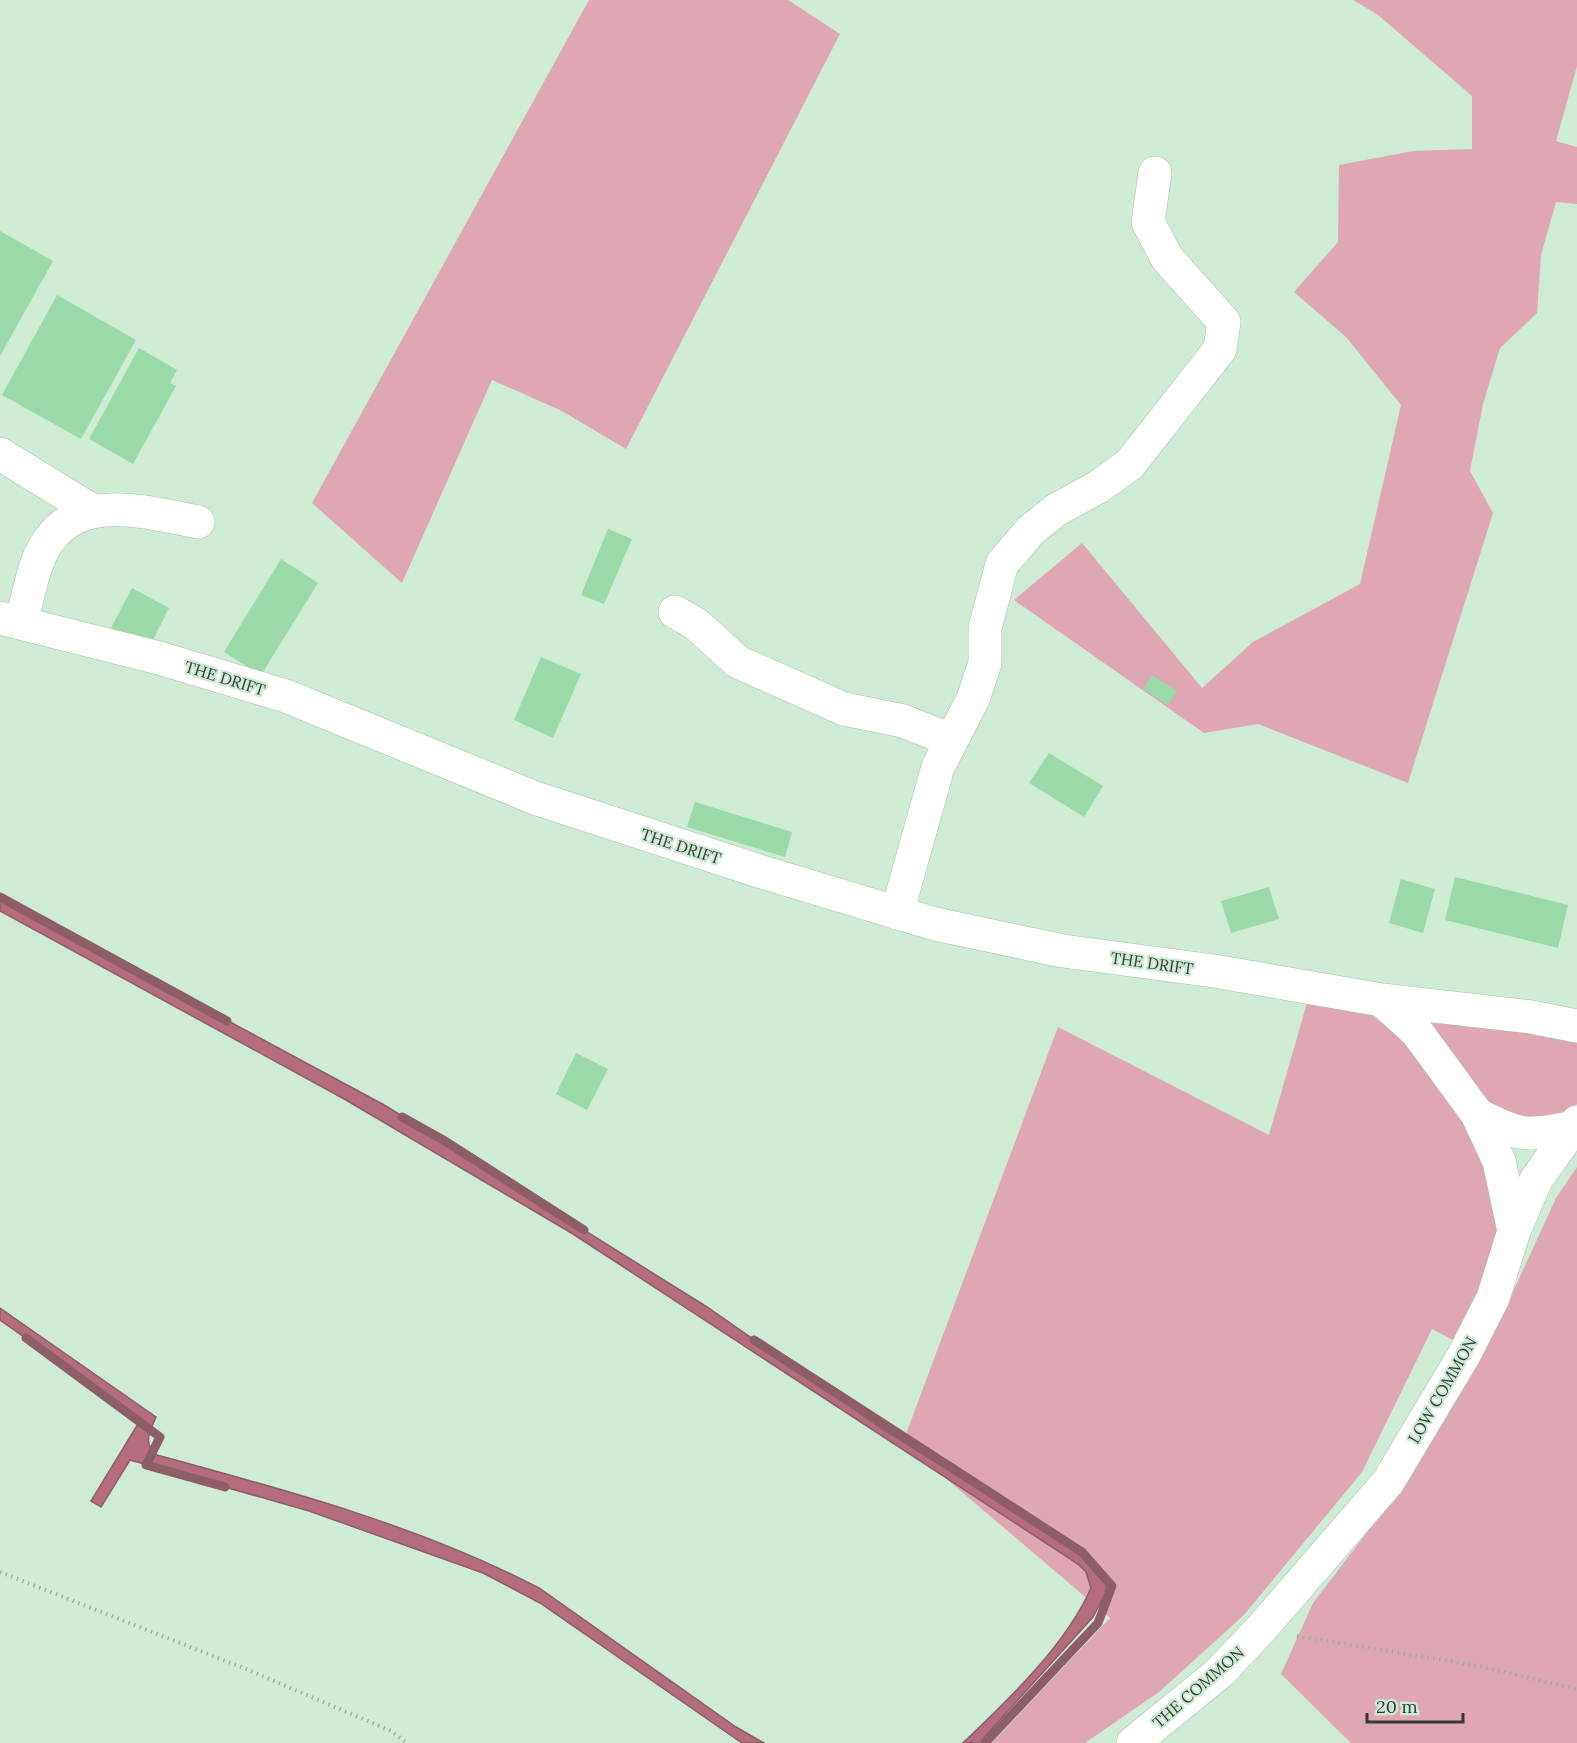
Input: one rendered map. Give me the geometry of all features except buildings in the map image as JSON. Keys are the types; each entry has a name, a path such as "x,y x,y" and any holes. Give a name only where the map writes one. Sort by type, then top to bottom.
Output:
{"street":[{"path":"897,913 938,767 973,699 985,663 985,628 1002,564 1030,531 1056,510 1098,487 1130,464 1220,349 1224,322 1167,258 1148,222 1155,173"},
{"path":"0,454 91,510"},
{"path":"10,621 37,563 58,529 91,510 136,510 198,522"},
{"path":"675,612 702,628 738,662 844,709 892,718 951,740"},
{"name":"THE DRIFT","path":"10,621 159,658 286,696 535,798 935,924 1064,951 1214,971 1382,1000 1531,1017 1577,1026"},
{"path":"1382,1000 1417,1032 1477,1114 1499,1161 1514,1231"},
{"path":"1477,1114 1510,1131 1547,1132 1575,1124"},
{"name":"LOW COMMON","path":"1260,1630 1388,1482 1464,1355 1493,1298 1514,1231 1536,1180 1575,1124"},
{"name":"THE COMMON","path":"1133,1743 1219,1673 1260,1630"}],"path":[{"path":"0,1572 246,1669 391,1731 407,1743"},
{"path":"1260,1630 1474,1665 1577,1689"}],"shaded area":[{"path":"589,0 788,0 840,34 626,449 562,411 492,380 402,583 312,503"},
{"path":"1353,0 1577,0 1577,66 1556,141 1577,147 1577,204 1556,202 1541,255 1537,313 1500,348 1483,404 1470,471 1493,513 1408,783 1258,724 1204,733 1014,600 1082,543 1202,688 1253,642 1360,584 1401,405 1346,337 1294,292 1338,242 1339,165 1413,151 1472,149 1472,96 1378,15"},
{"path":"0,898 386,1106 707,1307 884,1430 1046,1530 1100,1570 1107,1581 1105,1594 1093,1617 979,1743 963,1743 1034,1671 1067,1630 1091,1588 1086,1572 1078,1564 573,1234 346,1100 0,911"},
{"path":"1307,1003 1368,1012 1409,1045 1492,1163 1502,1224 1493,1262 1459,1343 1432,1329 1362,1472 1244,1615 1159,1692 1085,1743 992,1743 1110,1618 903,1442 1058,1027 1269,1135"},
{"path":"1442,1021 1577,1037 1577,1104 1563,1120 1547,1125 1487,1110 1430,1024"},
{"path":"1577,1167 1577,1743 1351,1743 1281,1674 1313,1603 1404,1484 1507,1305 1556,1198"},
{"path":"0,1308 156,1417 149,1442 152,1451 157,1455 352,1511 494,1566 539,1588 736,1727 764,1743 742,1743 540,1603 483,1573 309,1511 130,1460 101,1507 91,1501 141,1419 0,1320"}],"waterway":[{"path":"0,897 227,1021"},
{"path":"402,1117 445,1141 584,1230"},
{"path":"26,1338 160,1437 146,1465 225,1487"},
{"path":"754,1340 1082,1552 1112,1586 1098,1623 985,1743"}]}
